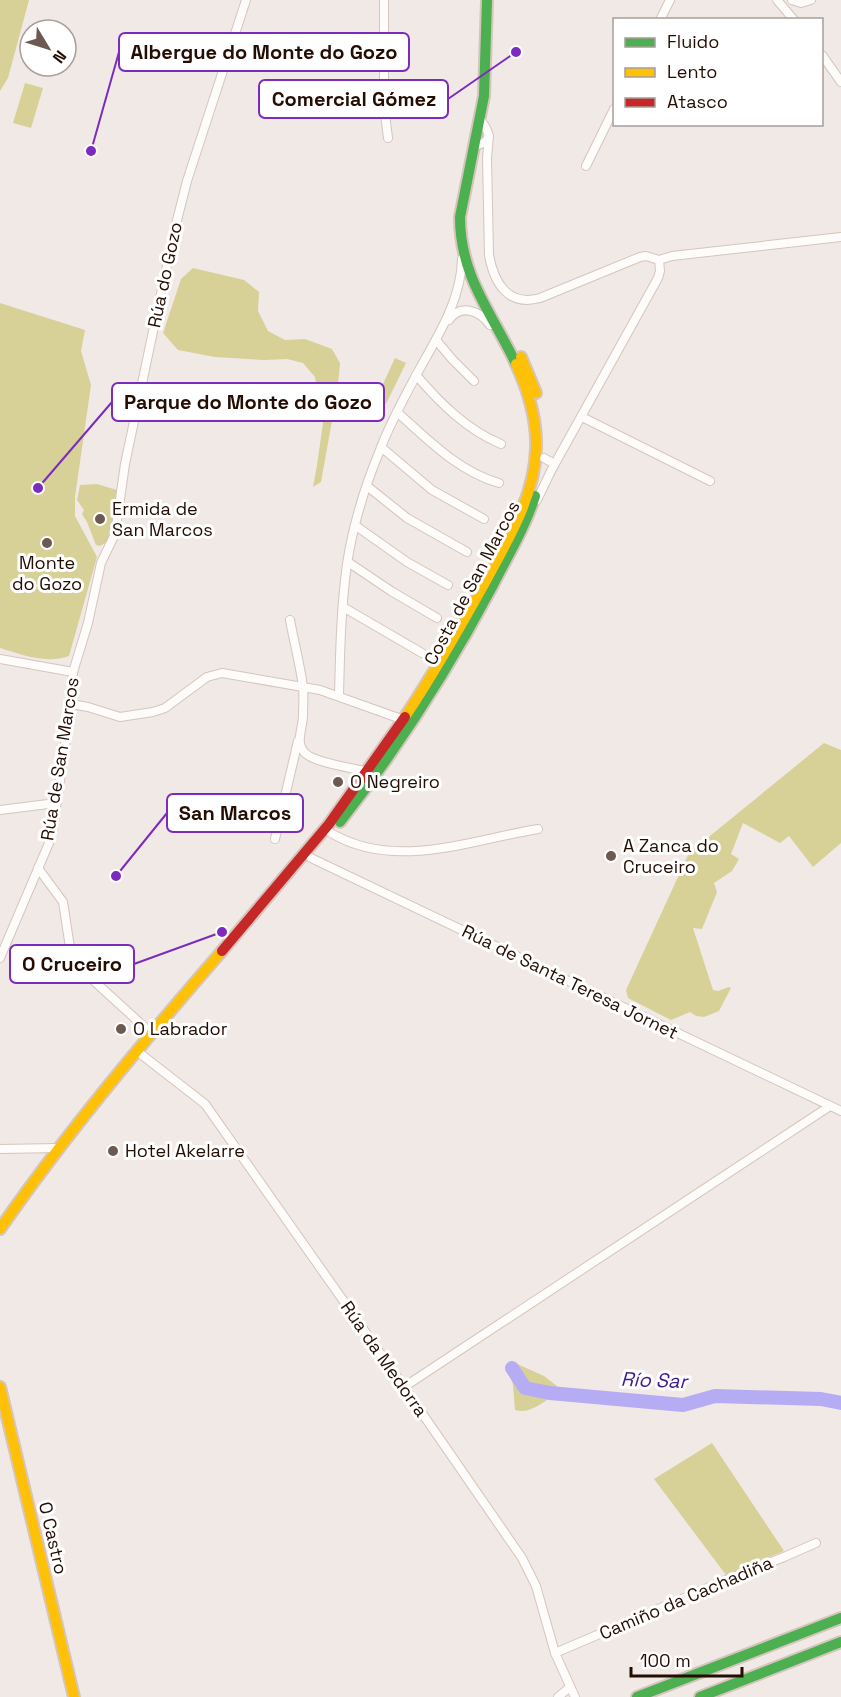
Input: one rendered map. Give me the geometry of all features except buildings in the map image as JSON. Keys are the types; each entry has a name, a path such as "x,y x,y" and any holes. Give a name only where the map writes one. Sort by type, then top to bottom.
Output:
{"main road":[{"name":"Costa de San Marcos","path":"375,771 397,731 399,718 417,701 444,657 528,507 535,461 536,442 530,400 512,356 468,270 462,243 460,223 478,145 484,96 487,0"},
{"name":"Costa de San Marcos","path":"375,771 439,682 478,614 528,507 544,466 542,419 534,388 516,347 483,286 472,253 468,230 467,188"},
{"path":"536,442 540,448 544,466"},
{"path":"399,718 412,717 425,697 439,682"},
{"path":"78,1124 142,1055 331,833 406,726 399,718"},
{"path":"0,1229 58,1148 151,1033 375,771"},
{"path":"311,858 312,850 335,822 341,808"},
{"path":"253,914 272,898 304,860 311,858"},
{"path":"142,1055 151,1033"},
{"path":"126,1064 142,1055"},
{"name":"O Castro","path":"0,1387 74,1697"},
{"path":"638,1697 841,1618"},
{"path":"700,1697 841,1642"}],"street":[{"name":"Rúa do Gozo","path":"105,555 115,534 125,464 181,202 246,0"},
{"path":"384,0 384,107 388,138"},
{"path":"661,18 670,0"},
{"path":"777,0 792,18"},
{"path":"792,0 801,3 810,1"},
{"path":"823,56 841,82"},
{"path":"586,166 613,113"},
{"path":"480,119 487,128 489,136 487,158 491,268 498,282 508,294 517,299 540,298 640,257 646,256 659,260 672,256 841,237"},
{"path":"487,158 478,145 487,140 489,136"},
{"path":"441,330 452,308 459,285 462,243"},
{"path":"544,466 559,456 582,417 658,278 659,260"},
{"path":"339,696 343,607 348,562 367,486 397,411 441,330 457,311 473,311 481,315 512,356"},
{"path":"436,340 474,381"},
{"path":"416,375 454,414 501,444"},
{"path":"397,411 450,458 491,481 499,483"},
{"path":"582,417 710,481"},
{"path":"381,447 432,489 484,519"},
{"path":"367,486 407,518 467,552"},
{"path":"356,526 407,562 447,585"},
{"name":"Rúa de San Marcos","path":"0,958 53,829 71,704 73,672 105,555"},
{"path":"348,562 437,618"},
{"path":"343,607 422,653"},
{"path":"275,839 303,721 303,688 290,620"},
{"path":"0,659 73,672"},
{"path":"71,704 120,717 153,712 165,708 207,677 222,673 320,690 399,718"},
{"path":"299,740 301,748 311,757 375,771"},
{"path":"0,810 56,803"},
{"path":"331,833 346,842 370,850 404,852 438,850 538,829"},
{"name":"Rúa de Santa Teresa Jornet","path":"311,858 841,1112"},
{"path":"38,868 63,902 71,954 83,971 151,1033"},
{"name":"Rúa da Medorra","path":"142,1055 205,1104 522,1558 536,1586 555,1653 573,1693"},
{"path":"404,1387 830,1106"},
{"path":"0,1149 58,1148"},
{"name":"Camiño da Cachadiña","path":"555,1653 816,1543"},
{"path":"558,1697 573,1693"}],"shaded area":[{"path":"0,0 29,0 24,18 18,18 18,41 8,78 0,91"},
{"path":"25,83 43,88 31,128 13,123"},
{"path":"193,268 244,280 259,292 258,311 268,331 285,340 305,339 332,349 340,363 321,482 313,487 323,423 315,377 303,363 287,359 215,357 178,350 163,333 181,279"},
{"path":"0,303 85,330 81,351 91,385 75,497 75,516 97,557 69,656 60,658 34,658 0,648"},
{"path":"395,358 406,363 386,404 376,399"},
{"path":"97,484 120,491 107,542 100,546 96,545 82,514 84,510 77,500 80,485"},
{"path":"824,743 841,750 841,843 813,867 789,836 780,843 743,823 731,854 739,859 732,871 714,883 717,892 702,929 693,928 713,990 731,988 719,1011 704,1017 690,1012 671,1020 628,998 626,990 689,853"},
{"path":"510,1363 544,1376 558,1387 556,1392 534,1408 523,1411 515,1410 513,1385 508,1368"},
{"path":"712,1443 784,1551 726,1575 654,1479"}],"waterway":[{"name":"Río Sar","path":"512,1368 525,1388 550,1393 683,1405 715,1396 821,1399 841,1403"}],"traffic: fast":[{"path":"487,0 484,96 460,217 461,238 471,276 516,364"},
{"path":"340,822 402,737 458,648 515,542 535,496"},
{"path":"637,1697 841,1618"},
{"path":"700,1697 841,1642"}],"traffic: slow":[{"path":"521,357 536,393"},
{"path":"405,717 477,597 512,532 526,500 535,466 536,437 531,405 516,364"},
{"path":"0,1229 107,1087 222,951"},
{"path":"0,1387 74,1697"}],"traffic: jam":[{"path":"222,951 329,824 405,717"}],"place":[{"name":"Comercial Gómez","path":"516,52"},
{"name":"Albergue do Monte do Gozo","path":"91,151"},
{"name":"Parque do Monte do Gozo","path":"38,488"},
{"name":"Ermida de San Marcos","path":"100,519"},
{"name":"Monte do Gozo","path":"47,543"},
{"name":"O Negreiro","path":"338,782"},
{"name":"A Zanca do Cruceiro","path":"611,856"},
{"name":"San Marcos","path":"116,876"},
{"name":"O Cruceiro","path":"222,932"},
{"name":"O Labrador","path":"121,1029"},
{"name":"Hotel Akelarre","path":"113,1151"}]}
